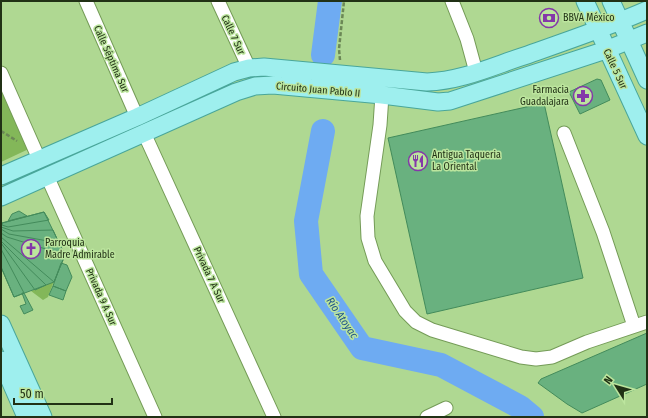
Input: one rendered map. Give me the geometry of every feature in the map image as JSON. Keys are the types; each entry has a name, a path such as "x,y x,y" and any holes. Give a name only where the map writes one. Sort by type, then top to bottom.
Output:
{"main road":[{"name":"Calle 5 Sur","path":"584,1 647,136"},
{"path":"611,1 647,80"},
{"name":"Circuito Juan Pablo II","path":"1,176 137,117 234,72 249,68 264,67 427,82 442,81 476,72 620,22 647,10"},
{"name":"Circuito Juan Pablo II","path":"1,197 236,92 255,86 273,85 382,95 438,102 450,101 606,50 647,33"},
{"path":"1,324 43,417"},
{"path":"1,360 26,417"}],"street":[{"name":"Calle Séptima Sur","path":"86,1 137,117"},
{"name":"Calle 7 Sur","path":"218,1 249,68"},
{"path":"452,1 467,39 476,72"},
{"path":"1,73 39,159"},
{"path":"382,95 380,125 367,216 368,238 375,261 405,311 416,322 432,330 521,357 536,359 552,357 588,342 642,323 602,232 564,133"},
{"name":"Privada 7 A Sur","path":"144,133 274,417"},
{"name":"Privada 9 A Sur","path":"47,176 155,417"},
{"path":"426,417 446,408"}],"path":[{"path":"343,74 340,63 339,49 344,1"}],"green space":[{"path":"1,78 33,147 1,162"},
{"path":"54,281 48,297 43,300 31,291"}],"building":[{"path":"597,79 601,80 610,100 580,114 569,92"},
{"path":"544,103 583,278 427,314 388,138"},
{"path":"19,211 27,216 8,221 12,214"},
{"name":"Parroquia Madre Admirable","path":"44,212 65,255 54,282 14,297 1,267 2,223"},
{"path":"44,212 49,220 8,227 2,225 2,223"},
{"path":"1,227 13,231 53,230 59,243 9,234 1,229"},
{"path":"1,233 7,237 65,255 54,282 1,237"},
{"path":"1,241 46,285 35,290"},
{"path":"1,249 24,293 14,297 1,267"},
{"path":"61,263 67,265 72,277 66,291 53,286"},
{"path":"53,286 66,291 63,300 49,295"},
{"path":"22,293 24,293 33,310 24,314 20,306 26,304"},
{"path":"647,333 647,384 582,413 538,383 541,379"}],"waterway":[{"name":"Río Atoyac","path":"323,55 330,1"},
{"name":"Río Atoyac","path":"323,131 306,221 311,274 362,348 441,365 520,407 532,417"}],"place":[{"name":"BBVA México","path":"549,18"},
{"name":"Farmacia Guadalajara","path":"583,96"},
{"name":"Antigua Taqueria La Oriental","path":"418,161"},
{"name":"Parroquia Madre Admirable","path":"31,249"}]}
